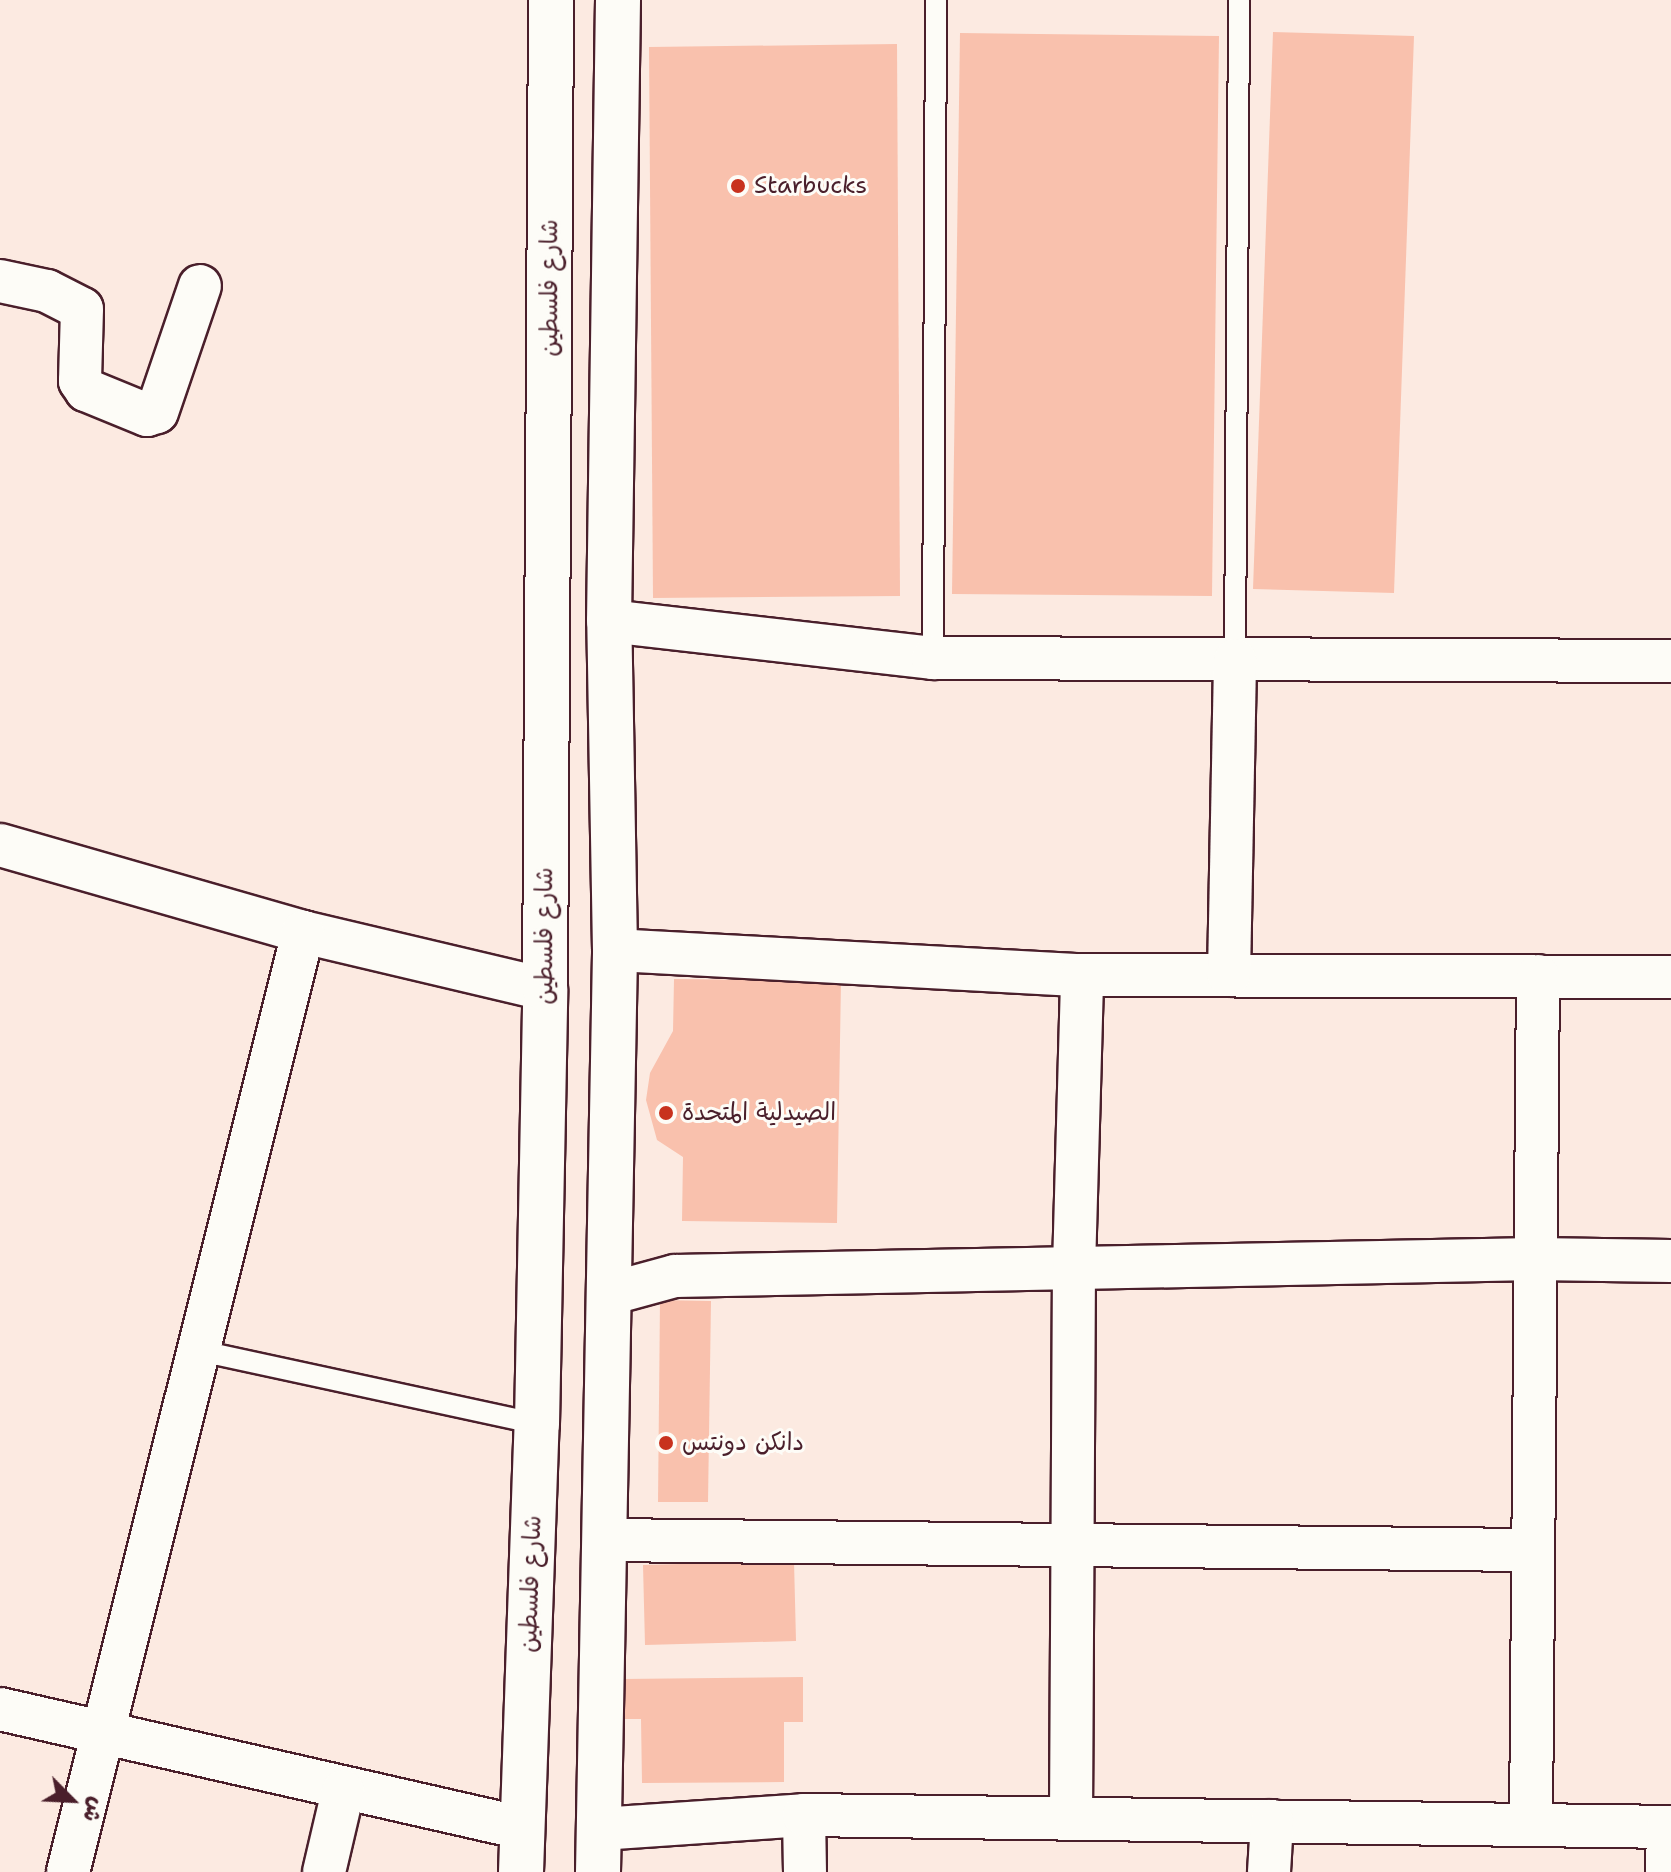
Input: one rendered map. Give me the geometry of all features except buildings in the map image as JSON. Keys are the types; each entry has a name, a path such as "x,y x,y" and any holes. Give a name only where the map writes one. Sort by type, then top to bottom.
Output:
{"main road":[{"name":"شارع فلسطين","path":"521,1872 537,1424 545,989 551,0"},
{"path":"604,1858 604,1540 615,950 609,621 618,0"}],"street":[{"path":"0,281 47,291 82,309 80,381 86,390 147,415 157,412 200,286"},
{"path":"609,621 933,658 1671,661"},
{"path":"1229,975 1235,660"},
{"path":"3,857 545,989"},
{"path":"68,1872 196,1350 303,932"},
{"path":"615,950 1082,975 1671,977"},
{"path":"1071,1819 1074,1268 1082,975"},
{"path":"1531,1825 1538,976"},
{"path":"609,1294 675,1276 1535,1259 1671,1261"},
{"path":"604,1540 1533,1550"},
{"path":"0,1709 343,1791 522,1828"},
{"path":"324,1872 343,1791"},
{"path":"604,1858 804,1815 1272,1821 1669,1827 1667,1872"},
{"path":"804,1815 805,1872"},
{"path":"1269,1872 1272,1821"}],"lane":[{"path":"933,658 936,0"},
{"path":"1235,660 1239,0"},
{"path":"196,1350 537,1424"}],"place":[{"name":"Starbucks","path":"738,186"},
{"name":"الصيدلية المتحدة","path":"666,1113"},
{"name":"دانكن دونتس","path":"666,1443"}]}
